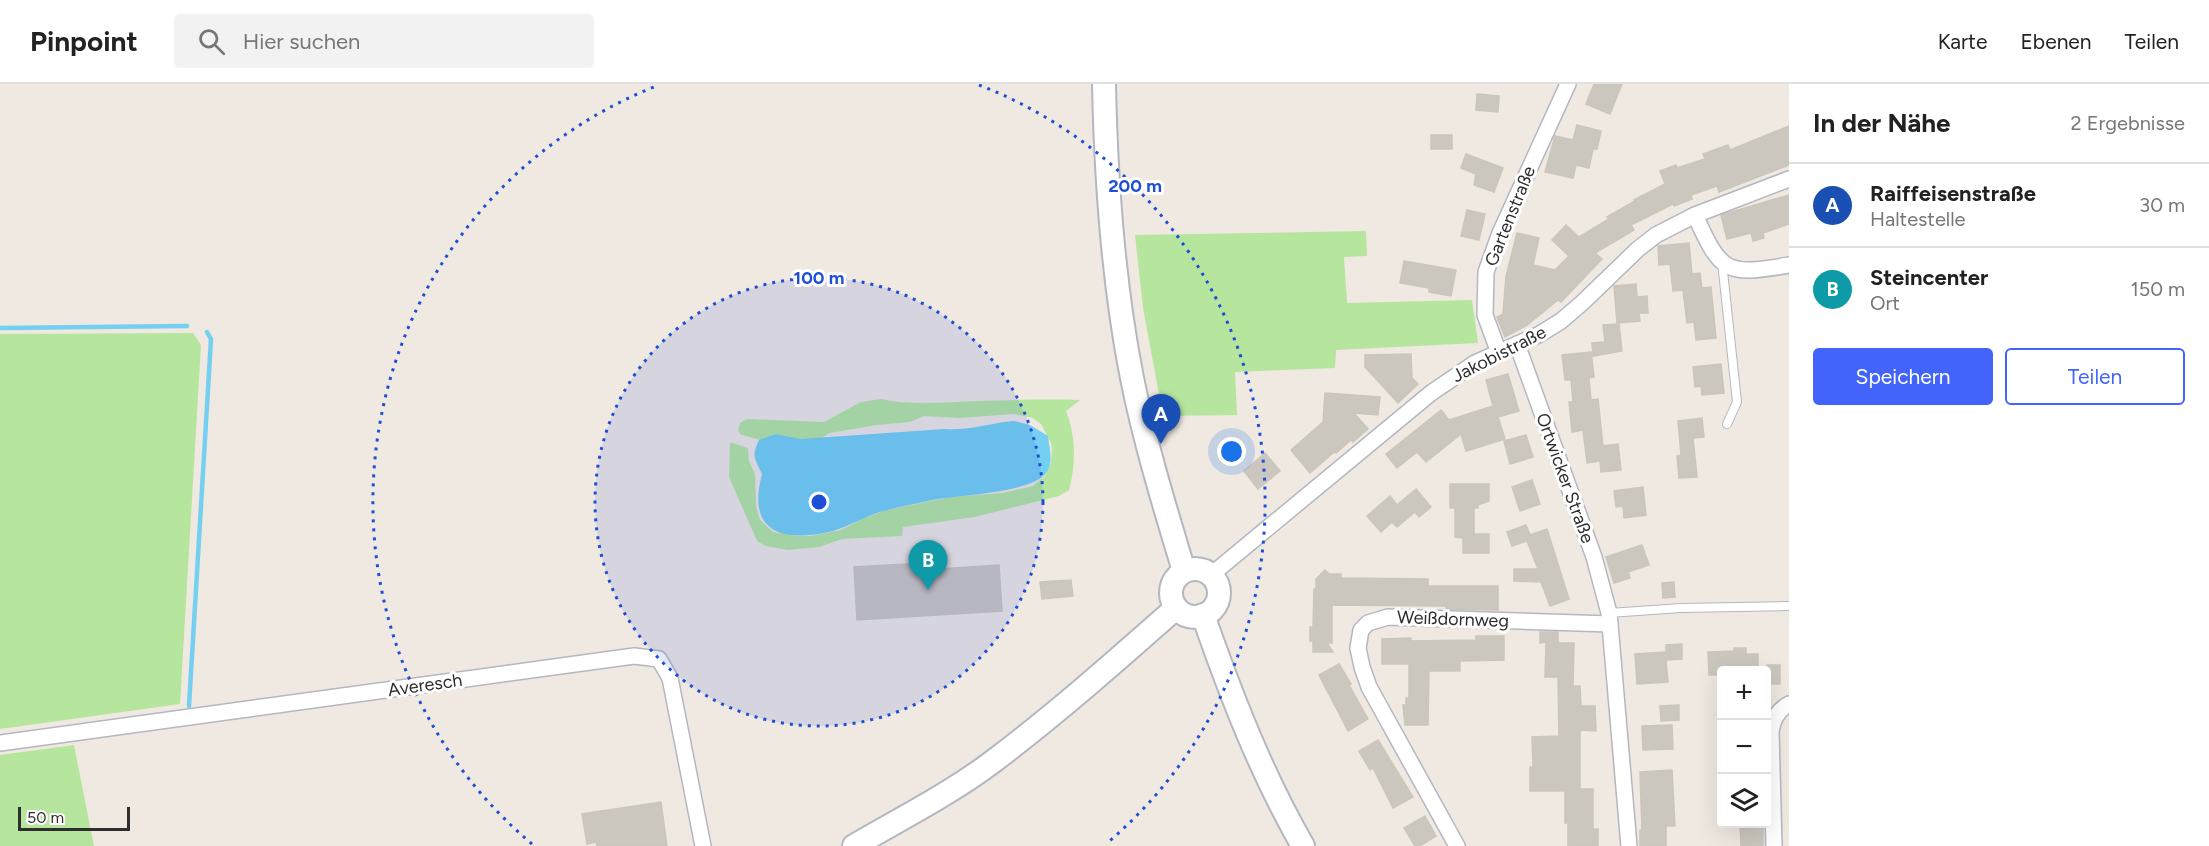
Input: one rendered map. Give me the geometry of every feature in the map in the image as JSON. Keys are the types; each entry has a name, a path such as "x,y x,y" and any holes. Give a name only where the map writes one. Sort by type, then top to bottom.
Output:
{"street":[{"path":"1104,84 1109,193 1121,315 1141,416 1184,571"},
{"name":"Gartenstraße","path":"1499,353 1485,315 1486,272 1500,233 1568,84"},
{"name":"Jakobistraße","path":"1219,568 1431,393 1475,363 1540,334 1561,321 1638,249 1675,224 1789,179"},
{"path":"1695,215 1712,251 1730,268 1740,270 1789,265"},
{"name":"Ortwicker Straße","path":"1517,344 1594,558 1609,619 1629,822 1629,846"},
{"path":"1219,568 1218,597 1211,610 1203,615 1189,616 1176,608 1171,594 1178,575 1184,571 1219,568"},
{"path":"854,846 990,764 1096,678 1176,608"},
{"path":"1203,615 1254,751 1303,846"},
{"name":"Weißdornweg","path":"1457,846 1370,687 1358,648 1361,630 1368,623 1388,618 1609,619"},
{"name":"Averesch","path":"0,743 634,656 659,659 670,678 703,846"},
{"path":"1774,846 1771,732 1773,721 1779,711 1789,704"}],"lane":[{"path":"1722,262 1737,402 1727,424"},
{"path":"1609,619 1681,608 1789,606"}],"green space":[{"path":"1366,231 1367,256 1344,257 1347,303 1472,300 1478,343 1336,350 1335,368 1235,372 1237,415 1163,416 1143,308 1135,235"},
{"path":"193,333 201,345 180,704 0,729 0,334"},
{"path":"881,399 917,403 1080,400 1066,411 1072,430 1074,450 1069,490 1059,496 975,517 903,527 902,536 842,539 819,547 788,550 766,546 757,541 729,477 730,442 748,448 749,461 755,474 756,507 760,520 773,532 797,536 811,536 841,530 887,510 951,497 1003,493 1033,486 1045,476 1051,464 1051,443 1041,424 1033,418 1014,414 960,418 924,416 910,422 830,433 811,444 763,441 740,434 738,430 740,423 747,419 824,422 861,402"},
{"path":"74,745 94,846 0,846 0,755"}],"water":[{"path":"1014,421 1030,425 1048,436 1049,468 1040,479 1028,484 997,492 938,499 894,508 833,531 799,536 773,530 765,522 759,510 758,494 762,474 755,457 755,450 759,440 776,434 800,439 962,429"}],"building":[{"path":"1594,84 1622,84 1610,114 1586,104"},
{"path":"1477,94 1499,96 1498,112 1476,110"},
{"path":"1577,125 1601,131 1597,149 1593,149 1589,168 1576,165 1573,178 1545,172 1555,136 1573,140"},
{"path":"1789,126 1789,165 1719,192 1717,186 1691,195 1692,199 1674,206 1673,204 1631,225 1634,230 1595,253 1602,259 1561,302 1558,300 1527,325 1505,337 1497,317 1503,314 1506,276 1517,233 1539,238 1533,265 1555,270 1569,256 1552,240 1566,225 1579,237 1609,219 1607,217 1634,200 1665,184 1660,171 1705,159 1703,154 1728,145 1730,150"},
{"path":"1431,135 1452,135 1452,149 1431,149"},
{"path":"1466,154 1503,168 1494,192 1474,185 1476,174 1461,168"},
{"path":"1789,195 1789,224 1763,233 1764,238 1753,241 1751,233 1727,239 1721,215"},
{"path":"1467,210 1485,214 1479,240 1461,236"},
{"path":"1689,243 1692,274 1700,273 1702,288 1711,287 1716,338 1696,340 1694,322 1687,323 1683,290 1673,291 1670,264 1659,265 1658,246"},
{"path":"1404,261 1456,270 1451,296 1429,292 1429,288 1400,283"},
{"path":"1636,284 1637,297 1647,296 1648,313 1639,313 1640,321 1617,323 1614,286"},
{"path":"1619,324 1622,351 1593,356 1592,343 1605,342 1603,325"},
{"path":"1591,352 1594,377 1589,378 1591,400 1598,399 1603,446 1618,444 1621,470 1601,472 1600,461 1587,463 1583,430 1572,432 1569,402 1573,402 1571,380 1565,380 1562,355"},
{"path":"1411,354 1412,378 1418,384 1398,403 1365,367 1365,355"},
{"path":"1721,364 1724,393 1702,395 1701,386 1695,387 1693,367"},
{"path":"1508,374 1519,411 1498,417 1505,439 1466,451 1461,434 1426,462 1417,452 1397,468 1386,454 1441,410 1449,420 1493,406 1486,380"},
{"path":"1325,393 1380,397 1378,415 1354,413 1368,429 1353,442 1351,440 1336,453 1334,452 1310,473 1291,450 1323,422"},
{"path":"1702,418 1704,437 1693,438 1697,477 1679,478 1677,456 1681,455 1678,421"},
{"path":"1526,435 1533,457 1510,464 1504,441"},
{"path":"1265,453 1280,471 1258,489 1244,471"},
{"path":"1532,480 1540,504 1520,511 1512,487"},
{"path":"1450,484 1489,484 1489,501 1474,508 1474,534 1489,534 1489,553 1463,553 1463,538 1455,537 1455,508 1450,508"},
{"path":"1643,487 1646,515 1624,518 1623,506 1616,507 1614,491"},
{"path":"1416,489 1431,507 1419,517 1415,512 1397,527 1392,522 1381,532 1367,516 1390,496 1397,505"},
{"path":"1526,525 1530,535 1547,529 1569,599 1550,606 1541,582 1514,581 1514,569 1538,569 1527,541 1512,546 1507,532"},
{"path":"1642,545 1649,565 1628,572 1630,578 1614,583 1606,557"},
{"path":"924,563 924,570 999,565 1002,611 857,620 854,567"},
{"path":"1325,570 1329,574 1341,574 1341,578 1428,579 1428,586 1498,586 1498,610 1446,609 1446,606 1332,605 1332,643 1327,643 1333,652 1313,652 1310,627 1313,627 1314,589 1316,589 1316,579"},
{"path":"1071,580 1073,596 1042,599 1040,582"},
{"path":"1674,582 1675,597 1663,598 1662,583"},
{"path":"1540,632 1558,632 1558,643 1574,643 1573,686 1580,686 1581,706 1595,706 1596,731 1580,730 1580,789 1593,789 1593,829 1598,829 1598,846 1568,846 1565,791 1530,791 1530,767 1533,767 1532,737 1559,736 1558,677 1545,677 1546,642 1540,643"},
{"path":"1476,636 1504,636 1504,660 1460,661 1460,671 1429,671 1428,725 1405,725 1403,705 1406,705 1406,698 1409,698 1409,664 1382,664 1382,639 1476,640"},
{"path":"1682,644 1682,659 1666,660 1668,682 1637,684 1635,654 1666,652 1666,645"},
{"path":"1734,648 1746,648 1746,654 1758,654 1758,666 1717,666 1717,675 1709,675 1708,652 1734,651"},
{"path":"1339,664 1368,719 1348,731 1319,675"},
{"path":"1780,665 1780,684 1771,684 1771,666 1767,666"},
{"path":"1679,705 1679,720 1661,721 1660,706"},
{"path":"1672,725 1673,749 1643,750 1642,726"},
{"path":"1378,740 1413,797 1393,808 1373,768 1370,770 1359,751"},
{"path":"1672,770 1675,826 1666,826 1666,846 1640,846 1640,830 1642,830 1640,772"},
{"path":"661,802 667,846 597,846 596,842 587,844 582,814"},
{"path":"1425,816 1436,836 1420,846 1415,846 1404,828"},
{"path":"1740,828 1763,828 1763,846 1741,846"}],"waterway":[{"path":"0,328 187,326"},
{"path":"189,706 211,339 207,332"}],"place":[{"name":"Raiffeisenstraße","path":"1161,444"},
{"name":"Steincenter","path":"928,590"}]}
